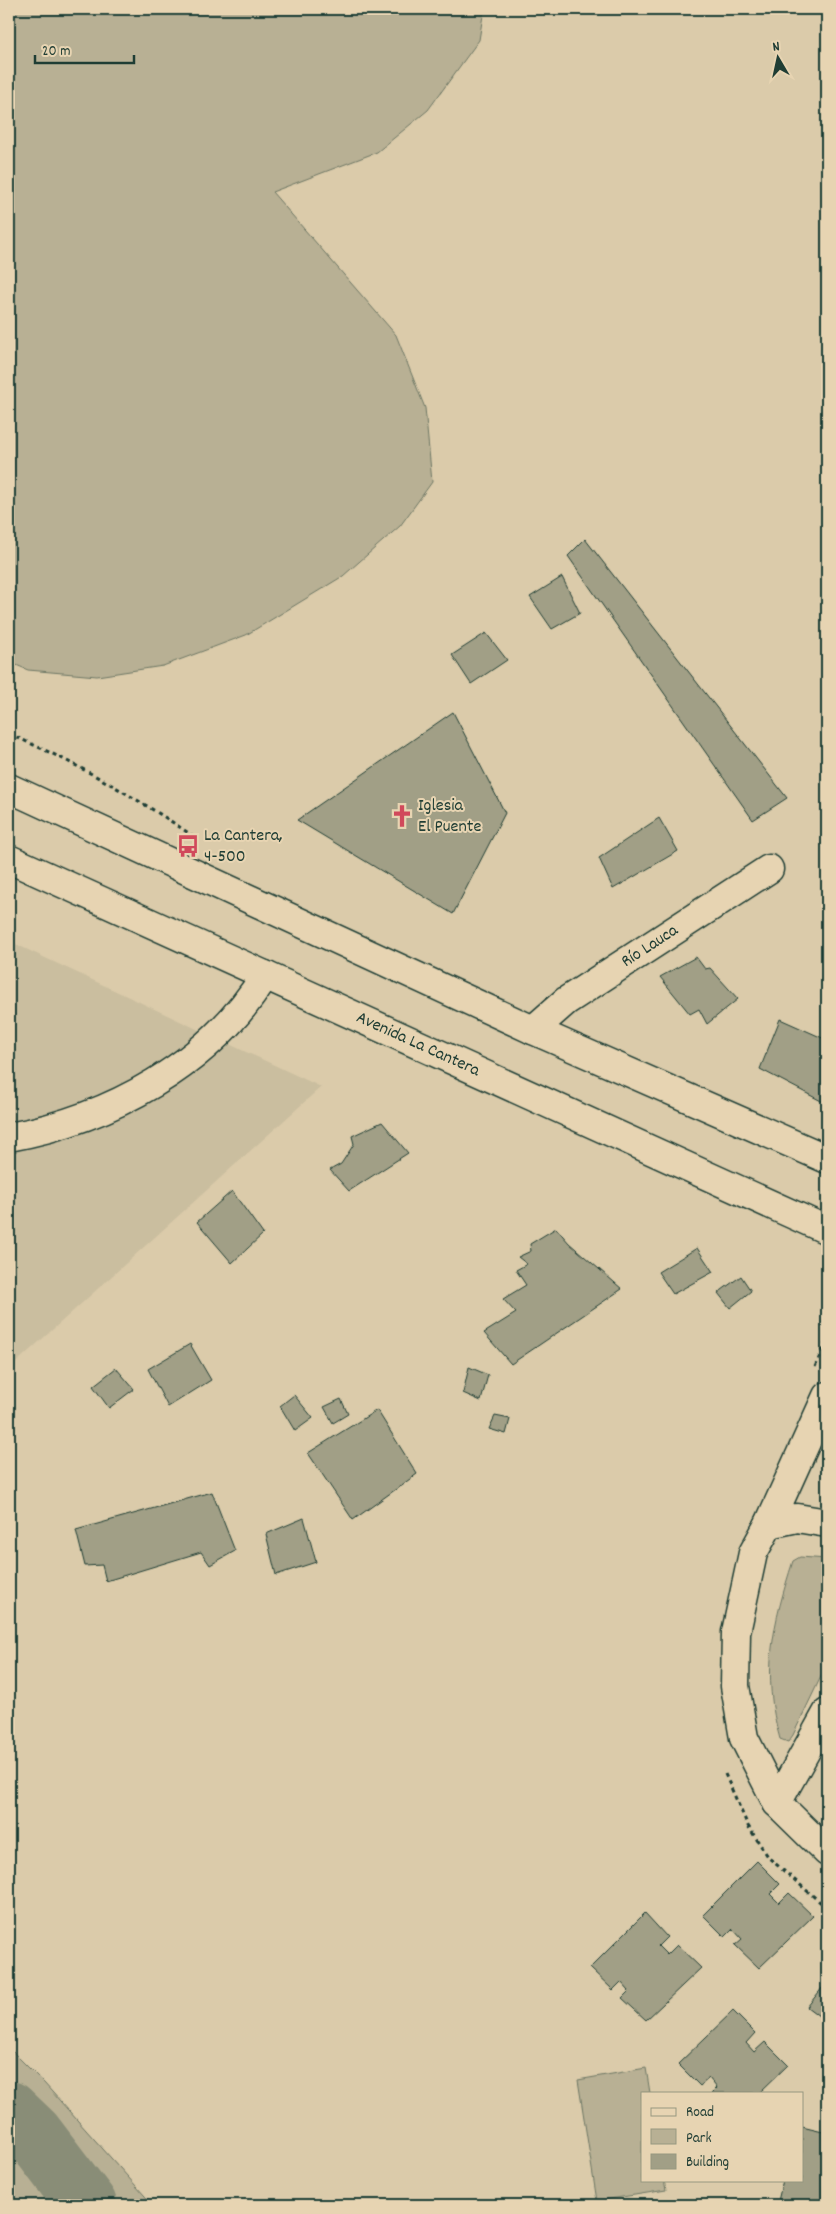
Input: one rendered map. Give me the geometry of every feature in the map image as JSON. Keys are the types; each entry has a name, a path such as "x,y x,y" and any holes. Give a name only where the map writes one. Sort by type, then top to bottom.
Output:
{"main road":[{"path":"9,788 533,1030 827,1159"},
{"name":"Avenida La Cantera","path":"9,859 827,1230"},
{"name":"Río Lauca","path":"533,1030 566,1001 769,868"},
{"path":"9,1136 68,1122 107,1107 151,1084 180,1065 234,1020 251,998 265,975"},
{"path":"827,1396 769,1524 753,1553 736,1632 735,1686 744,1738 777,1803 827,1852"},
{"path":"769,1524 797,1518 827,1523"},
{"path":"777,1803 827,1712"}],"shaded area":[{"path":"9,941 321,1087 9,1369"}],"green space":[{"path":"9,9 484,9 479,40 428,110 377,152 272,192 396,335 425,408 432,482 400,526 343,576 246,635 163,666 97,676 28,670 9,662"},
{"path":"800,1557 827,1559 827,1664 788,1742 780,1739 774,1715 770,1670 775,1627 780,1606 793,1561"},
{"path":"9,2048 44,2083 153,2205 13,2205 9,2203"},
{"path":"646,2068 650,2092 641,2092 641,2182 664,2182 666,2190 597,2201 578,2080"}],"building":[{"path":"585,539 787,798 753,820 568,556"},
{"path":"562,577 580,613 552,629 530,597"},
{"path":"486,633 507,660 471,684 452,655"},
{"name":"Iglesia El Puente","path":"453,712 505,813 453,914 297,820"},
{"path":"659,818 678,851 613,889 599,858"},
{"path":"696,957 705,969 710,968 738,999 707,1024 699,1009 690,1014 660,977"},
{"path":"780,1019 827,1040 827,1104 760,1069"},
{"path":"382,1122 408,1153 349,1191 330,1170 341,1164 354,1144 352,1136"},
{"path":"232,1191 263,1234 232,1263 197,1222"},
{"path":"556,1228 569,1243 622,1289 511,1364 484,1333 516,1313 503,1299 526,1285 516,1270 527,1264 518,1257 531,1251 530,1244"},
{"path":"697,1248 713,1272 673,1294 658,1272"},
{"path":"741,1276 751,1291 730,1308 718,1293"},
{"path":"190,1344 211,1380 168,1407 148,1369"},
{"path":"469,1367 488,1375 481,1401 463,1393"},
{"path":"116,1368 134,1389 109,1408 93,1386"},
{"path":"294,1395 313,1418 295,1431 280,1406"},
{"path":"341,1399 348,1414 333,1423 324,1407"},
{"path":"377,1410 417,1474 353,1520 308,1453"},
{"path":"495,1416 510,1419 506,1434 489,1429"},
{"path":"212,1492 235,1551 210,1565 201,1552 106,1581 102,1565 85,1566 76,1530"},
{"path":"304,1518 316,1562 276,1575 266,1534"},
{"path":"757,1861 780,1884 770,1894 779,1903 789,1893 813,1916 759,1968 735,1945 742,1939 733,1929 725,1937 703,1915"},
{"path":"645,1913 667,1937 658,1946 667,1955 677,1945 701,1968 646,2020 622,1998 629,1991 621,1982 613,1990 590,1968"},
{"path":"827,1982 827,2022 807,2007"},
{"path":"733,2011 755,2033 746,2043 754,2052 765,2042 788,2065 760,2092 713,2092 717,2088 709,2078 700,2086 678,2064"},
{"path":"804,2127 827,2133 827,2205 795,2205 778,2201 783,2182 804,2182"}],"waterway":[{"path":"9,2111 33,2134 87,2205"}],"place":[{"name":"Iglesia El Puente","path":"402,816"},
{"name":"La Cantera, 4-500","path":"188,846"}]}
